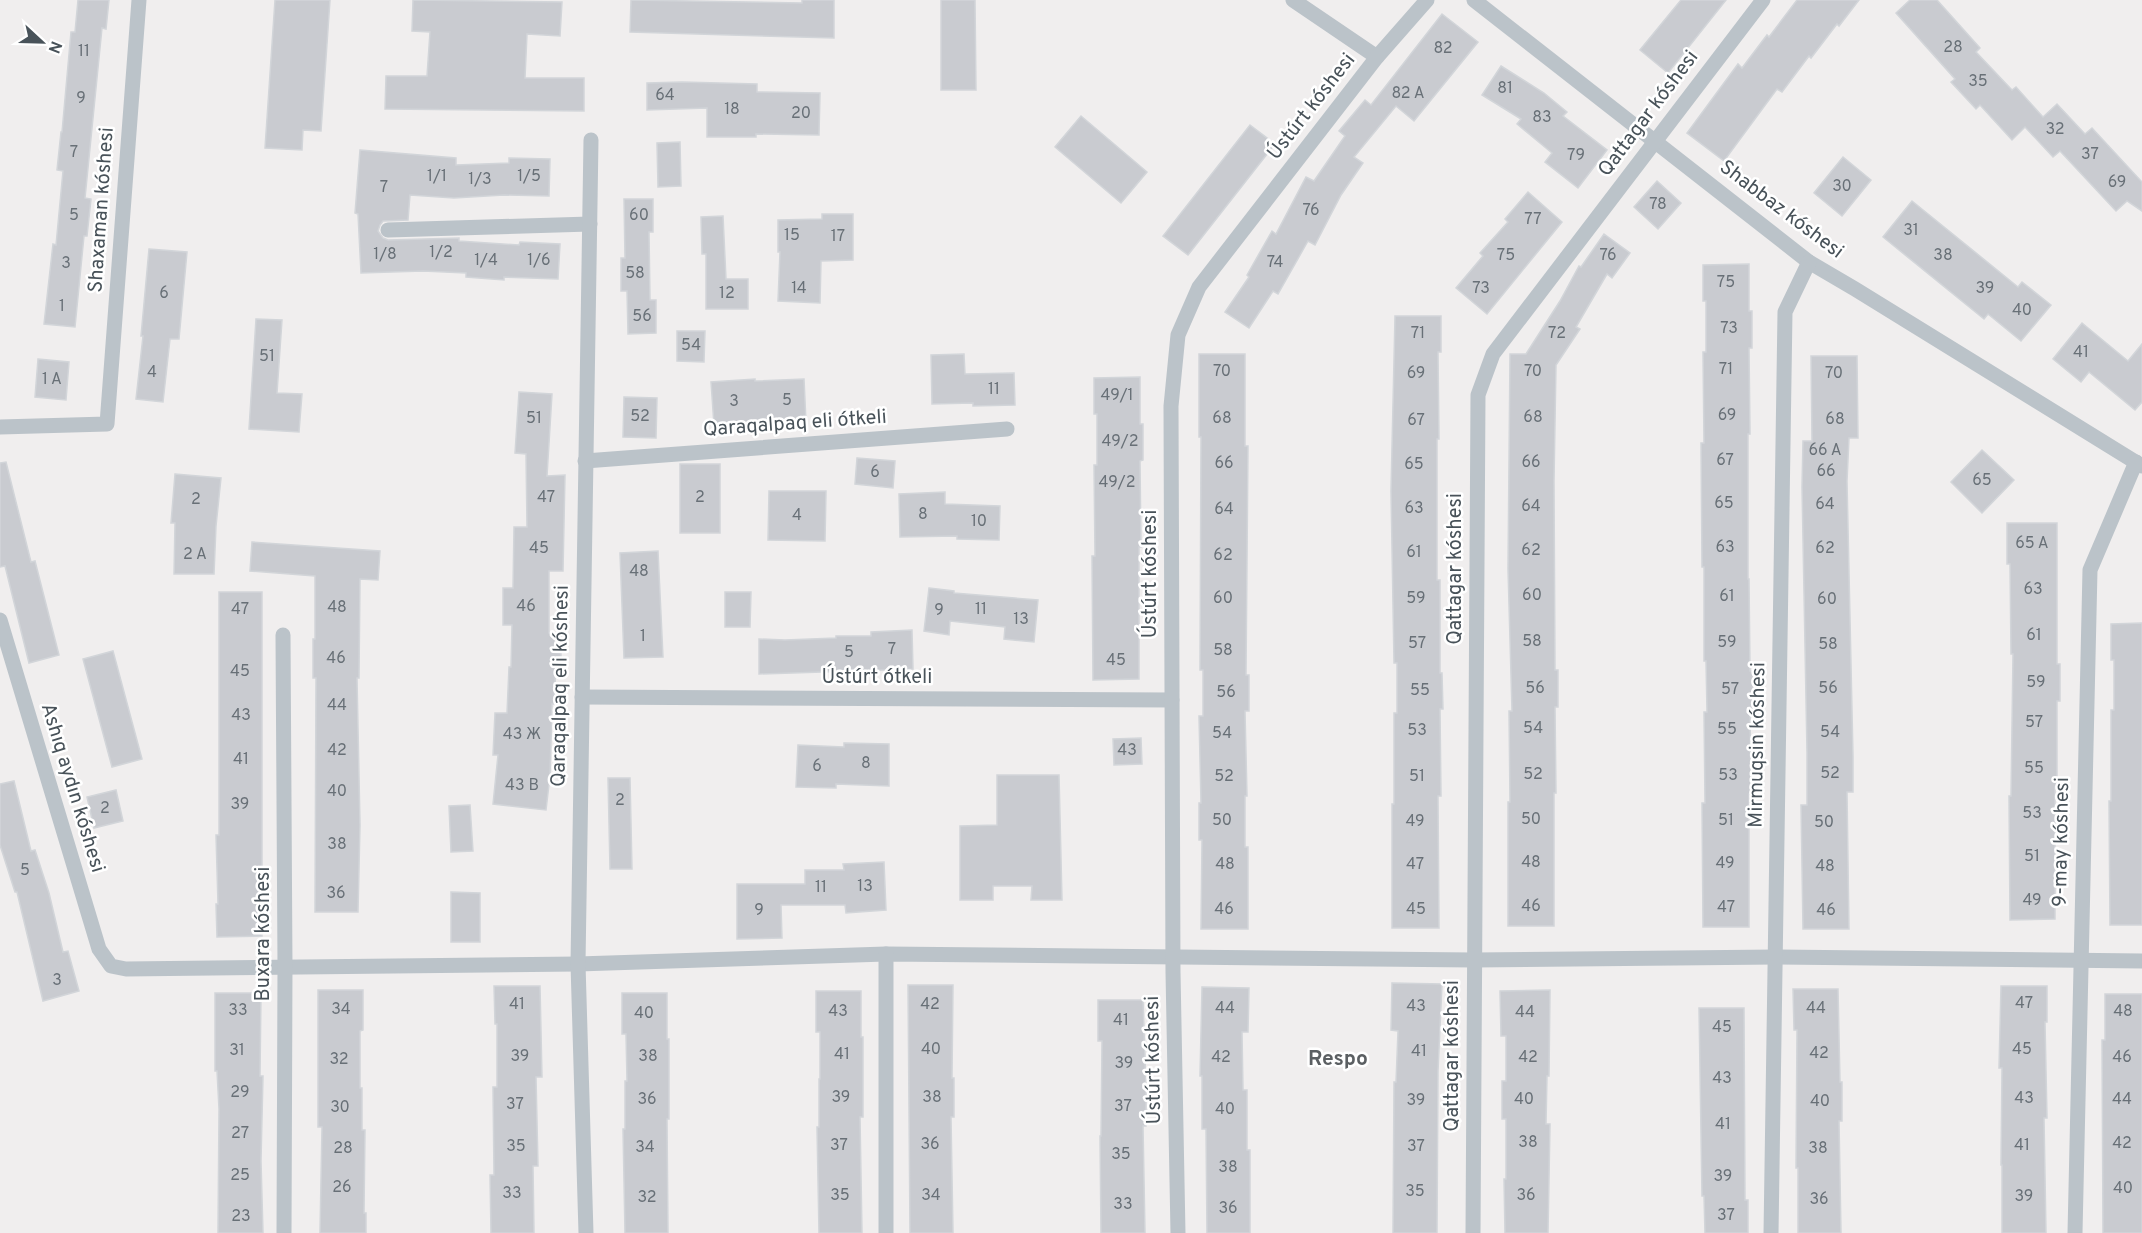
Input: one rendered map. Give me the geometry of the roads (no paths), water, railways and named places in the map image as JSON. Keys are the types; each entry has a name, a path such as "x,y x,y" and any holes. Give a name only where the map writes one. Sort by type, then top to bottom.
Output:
{"street":[{"name":"Shaxaman kóshesi","path":"0,427 107,424 139,0"},
{"path":"1293,0 1377,57"},
{"name":"Ústúrt kóshesi","path":"1178,1233 1171,406 1178,335 1199,287 1377,57 1428,0"},
{"name":"Shabbaz kóshesi","path":"1474,0 1809,262 2139,464"},
{"name":"Qattagar kóshesi","path":"1473,1233 1478,394 1493,354 1763,0"},
{"name":"Qaraqalpaq eli kóshesi","path":"586,1233 578,964 591,140"},
{"path":"388,230 590,224"},
{"name":"Mirmuqsin kóshesi","path":"1771,1233 1785,312 1809,262"},
{"name":"Qaraqalpaq eli ótkeli","path":"585,460 1007,429"},
{"name":"9-may kóshesi","path":"2074,1233 2090,570 2139,464"},
{"name":"Ashıq aydın kóshesi","path":"0,620 99,949 111,966 126,969 285,966"},
{"name":"Buxara kóshesi","path":"283,635 284,1233"},
{"name":"Ústúrt ótkeli","path":"582,697 1172,700"},
{"path":"285,966 578,964 886,954 1474,960 1776,957 2142,961"},
{"path":"886,954 886,1233"}],"district":[{"name":"Respo","path":"1338,1059"}]}
